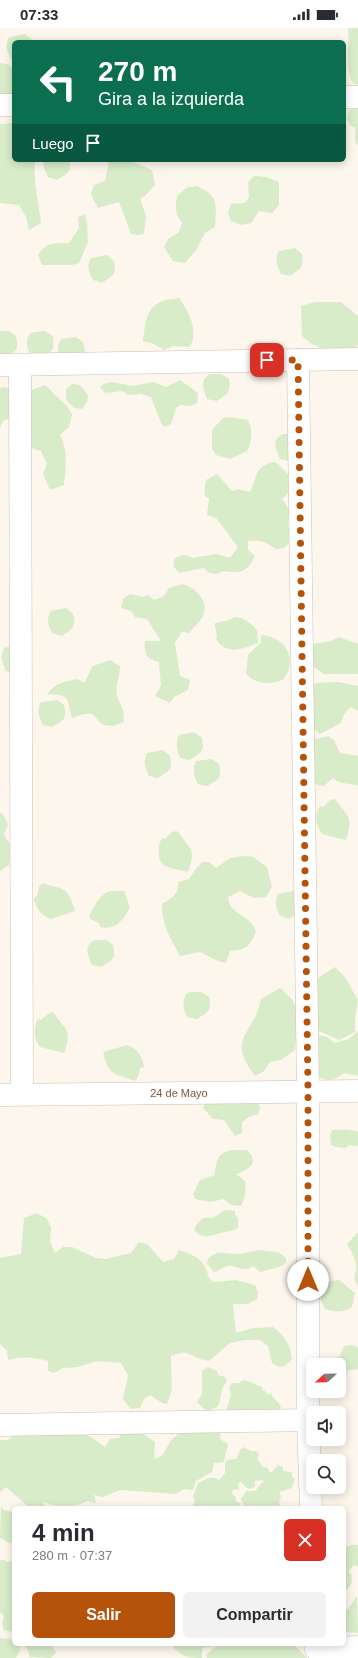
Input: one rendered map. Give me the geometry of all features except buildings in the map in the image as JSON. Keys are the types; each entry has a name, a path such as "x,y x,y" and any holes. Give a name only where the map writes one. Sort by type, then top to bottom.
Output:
{"street":[{"path":"346,97 358,97"},
{"path":"0,105 12,105"},
{"path":"22,1094 10,365 358,359"},
{"path":"298,360 308,1092 308,1406"},
{"name":"24 de Mayo","path":"0,1095 358,1091"},
{"path":"0,1425 306,1420"},
{"path":"309,1446 311,1506"},
{"path":"316,1650 358,1647"}],"green space":[{"path":"348,28 358,28 358,84 355,85 348,66"},
{"path":"25,34 32,40 12,40 12,59 7,48 9,37"},
{"path":"0,63 8,64 12,69 12,98 0,99"},
{"path":"358,108 358,146 355,142 355,128 350,125 347,118 349,110"},
{"path":"12,123 12,162 36,162 35,180 41,223 29,230 26,217 19,205 0,203 0,124"},
{"path":"43,162 70,162 70,164 68,172 57,180 48,177"},
{"path":"109,162 133,162 152,170 155,185 145,196 140,199 146,216 144,234 131,234 119,202 98,208 91,194 94,185 105,181"},
{"path":"254,176 266,177 279,182 279,205 272,213 259,211 251,223 242,225 231,221 228,213 231,204 245,203 249,197 248,182"},
{"path":"197,186 210,194 215,202 215,227 205,233 196,250 185,263 173,261 164,247 168,239 179,232 182,223 176,210 177,196 186,188"},
{"path":"85,214 88,242 79,263 72,265 42,265 38,255 41,251 48,245 69,243 79,228 78,217"},
{"path":"295,248 302,254 303,262 301,267 290,276 281,274 276,260 277,254 279,251"},
{"path":"107,255 114,261 115,269 113,274 102,283 93,280 89,272 89,261 91,258"},
{"path":"179,298 185,306 192,322 194,333 189,347 173,346 164,350 154,344 143,341 145,325 151,309 162,301"},
{"path":"315,302 341,302 358,316 358,345 349,351 334,354 312,344 302,336 301,306"},
{"path":"0,331 9,331 16,336 17,341 16,350 4,358 0,357"},
{"path":"45,331 53,336 54,345 52,350 41,358 31,356 27,345 27,339 30,333"},
{"path":"76,337 83,342 85,352 83,357 62,362 58,351 58,345 61,339"},
{"path":"210,374 221,374 229,379 230,387 228,392 217,401 207,399 203,385 204,379"},
{"path":"180,380 198,393 197,403 191,406 180,405 176,408 171,424 164,427 151,397 141,394 128,395 122,391 105,393 100,387 111,382 133,386 153,382 166,387"},
{"path":"72,384 80,385 88,395 87,402 82,409 74,408 66,400 66,389"},
{"path":"44,385 65,404 72,414 69,427 60,435 63,440 65,453 66,466 64,485 50,490 43,474 47,464 41,451 28,447 27,403 32,390"},
{"path":"0,388 9,388 14,392 10,418 3,421 0,428"},
{"path":"229,417 248,420 251,432 251,440 247,451 230,459 216,455 212,448 212,430 223,418"},
{"path":"283,434 288,434 289,461 280,459 276,448 277,439"},
{"path":"273,462 282,468 290,478 291,482 287,494 281,500 284,501 289,510 288,527 291,535 289,544 283,548 276,549 256,540 248,541 248,550 255,556 249,566 242,571 222,571 217,574 209,573 204,568 179,573 174,567 174,559 179,556 185,555 192,558 216,554 230,558 238,547 216,518 207,515 209,499 204,495 206,480 217,474 232,491 238,489 250,492 259,469"},
{"path":"182,584 192,588 201,596 205,607 201,620 189,633 182,632 175,643 180,676 190,680 188,690 174,697 170,703 155,696 161,685 159,662 151,659 147,655 145,649 145,641 161,641 147,619 135,617 131,611 121,608 123,599 130,594 143,597 148,595 154,600 164,596 169,588"},
{"path":"66,608 73,614 73,627 62,636 52,633 48,622 48,617 51,611"},
{"path":"234,617 244,619 257,630 258,643 235,650 225,648 220,644 216,639 215,623 230,620"},
{"path":"261,635 277,640 283,644 287,650 290,664 284,679 264,683 250,678 246,674 248,655 261,642"},
{"path":"339,637 358,644 358,674 324,674 308,663 309,653 313,644 331,641"},
{"path":"14,645 15,673 6,671 2,656 4,648"},
{"path":"110,660 120,666 117,691 118,699 124,713 124,722 113,726 103,725 92,714 84,714 72,718 67,699 61,695 47,694 54,687 64,682 78,679 84,683 93,666"},
{"path":"338,682 358,686 358,711 351,707 344,714 341,723 320,734 307,725 307,692 315,683"},
{"path":"57,700 64,705 64,719 52,727 43,725 39,717 39,705 41,702"},
{"path":"194,732 202,738 203,746 201,751 190,760 180,758 177,746 179,735"},
{"path":"328,736 334,740 340,753 358,756 358,786 342,783 333,778 324,786 313,782 311,740"},
{"path":"163,750 170,756 170,769 158,778 149,776 145,764 147,753"},
{"path":"212,759 219,764 219,778 207,786 198,784 194,773 196,761"},
{"path":"335,799 346,814 349,821 346,840 322,834 318,828 316,817 318,809 320,806 323,807 330,800"},
{"path":"0,813 3,814 8,824 4,835 12,847 9,865 0,871"},
{"path":"177,831 191,849 192,858 188,872 164,865 159,856 159,848 162,838 165,839 172,832"},
{"path":"244,856 253,857 267,867 272,887 266,897 254,898 240,891 228,897 233,908 252,924 256,931 250,944 240,950 230,951 226,963 218,961 200,952 180,956 165,925 162,904 176,893 178,882 189,879 202,862 209,862 216,868 230,858"},
{"path":"42,883 64,890 70,897 75,911 51,919 41,914 37,908 34,898 37,896 39,887"},
{"path":"110,891 124,891 130,907 122,920 115,926 106,928 100,927 100,924 91,919 89,916 99,899"},
{"path":"294,891 301,897 301,911 289,919 280,916 276,905 278,894"},
{"path":"95,940 106,940 113,945 113,959 101,967 92,965 88,954 89,945"},
{"path":"335,967 345,977 358,1000 355,1019 355,1032 339,1040 319,1031 310,1019 310,983"},
{"path":"280,988 292,999 298,1014 295,1050 281,1060 270,1062 264,1071 255,1076 246,1063 242,1052 244,1036 258,1011 261,999"},
{"path":"190,992 201,992 209,997 210,1006 208,1011 197,1019 187,1017 184,1008 186,994"},
{"path":"53,1012 65,1027 68,1034 67,1045 64,1053 40,1047 35,1037 35,1026 38,1019 41,1020"},
{"path":"358,1031 358,1076 344,1073 331,1080 318,1077 317,1035 327,1037 335,1043 349,1039"},
{"path":"127,1045 131,1046 141,1056 144,1067 140,1068 138,1077 135,1081 113,1073 105,1060 103,1052"},
{"path":"241,1100 257,1103 260,1106 259,1114 249,1117 242,1122 242,1133 235,1136 224,1120 213,1119 203,1108 206,1101"},
{"path":"332,1130 349,1130 358,1132 358,1146 349,1145 346,1148 331,1145 330,1136"},
{"path":"232,1150 247,1150 253,1159 253,1162 248,1168 236,1174 244,1180 246,1185 241,1206 231,1205 224,1199 210,1202 195,1199 193,1194 200,1180 214,1175 218,1158 223,1153"},
{"path":"225,1210 235,1211 235,1215 238,1218 238,1228 231,1231 206,1236 200,1235 194,1230 196,1225 203,1218 213,1218"},
{"path":"37,1213 47,1219 51,1228 50,1241 55,1253 63,1247 72,1247 96,1258 106,1259 131,1253 139,1242 147,1244 163,1262 174,1259 179,1250 192,1255 205,1266 209,1277 213,1282 236,1280 255,1285 258,1292 257,1299 248,1304 233,1304 236,1333 253,1328 273,1327 286,1341 290,1349 292,1359 285,1366 279,1367 272,1363 268,1346 260,1340 245,1340 230,1343 209,1361 199,1359 187,1353 171,1356 172,1389 167,1404 162,1403 150,1395 144,1399 140,1408 131,1409 123,1399 128,1375 121,1363 97,1361 78,1367 63,1368 54,1373 48,1371 48,1361 28,1358 8,1360 7,1351 0,1344 0,1258 21,1254 24,1218"},
{"path":"357,1233 358,1286 355,1281 356,1268 353,1254 347,1244"},
{"path":"259,1250 278,1252 286,1258 286,1263 282,1266 260,1272 253,1266 243,1269 230,1266 214,1272 207,1264 208,1259 211,1256 218,1253 239,1254"},
{"path":"339,1280 355,1293 352,1307 339,1311 325,1309 320,1295 322,1289 326,1282"},
{"path":"354,1345 358,1348 358,1369 346,1371 346,1358 336,1358 340,1356 344,1346"},
{"path":"208,1367 217,1371 218,1375 225,1377 227,1381 222,1388 219,1404 215,1408 206,1411 197,1402 202,1394 202,1371"},
{"path":"245,1380 262,1387 263,1391 265,1391 268,1395 271,1393 281,1406 280,1410 226,1411 231,1395 229,1387 232,1383 240,1383 241,1381"},
{"path":"132,1426 155,1442 154,1459 162,1456 172,1439 187,1427 221,1429 220,1439 228,1444 224,1462 214,1463 212,1472 196,1481 193,1490 184,1489 176,1494 120,1490 103,1497 94,1495 96,1503 87,1501 81,1504 65,1506 43,1502 45,1506 28,1506 6,1487 0,1492 0,1440 8,1440 15,1433 43,1436 82,1431 105,1447 110,1439 119,1438 123,1429"},
{"path":"243,1447 251,1451 256,1451 259,1455 257,1459 263,1467 268,1468 269,1472 272,1472 278,1465 283,1467 283,1471 292,1472 292,1477 295,1479 292,1488 279,1492 281,1496 279,1501 280,1506 244,1506 241,1499 246,1491 255,1491 264,1480 255,1481 255,1486 251,1489 247,1488 240,1481 238,1485 239,1490 233,1489 232,1494 236,1497 236,1502 241,1503 240,1506 193,1506 195,1501 193,1496 198,1483 211,1478 219,1480 225,1473 225,1464 227,1460 236,1459"},
{"path":"1,1506 4,1510 12,1512 12,1542 9,1543 0,1538"},
{"path":"351,1545 358,1545 358,1567 354,1565 348,1572 351,1574 352,1581 350,1587 346,1590 346,1547"},
{"path":"0,1559 5,1560 6,1562 12,1561 12,1632 4,1630 2,1623 4,1616 0,1612"},
{"path":"357,1596 358,1633 346,1632 346,1609 348,1609"},
{"path":"0,1638 12,1640 12,1646 20,1646 16,1658 0,1658"},
{"path":"24,1646 52,1646 56,1653 51,1658 30,1657 27,1648"},
{"path":"173,1646 211,1646 202,1649 202,1658 184,1656"},
{"path":"217,1646 295,1646 307,1658 207,1658 206,1655"}],"route":[{"path":"267,360 298,360 308,1092 308,1280"}]}
